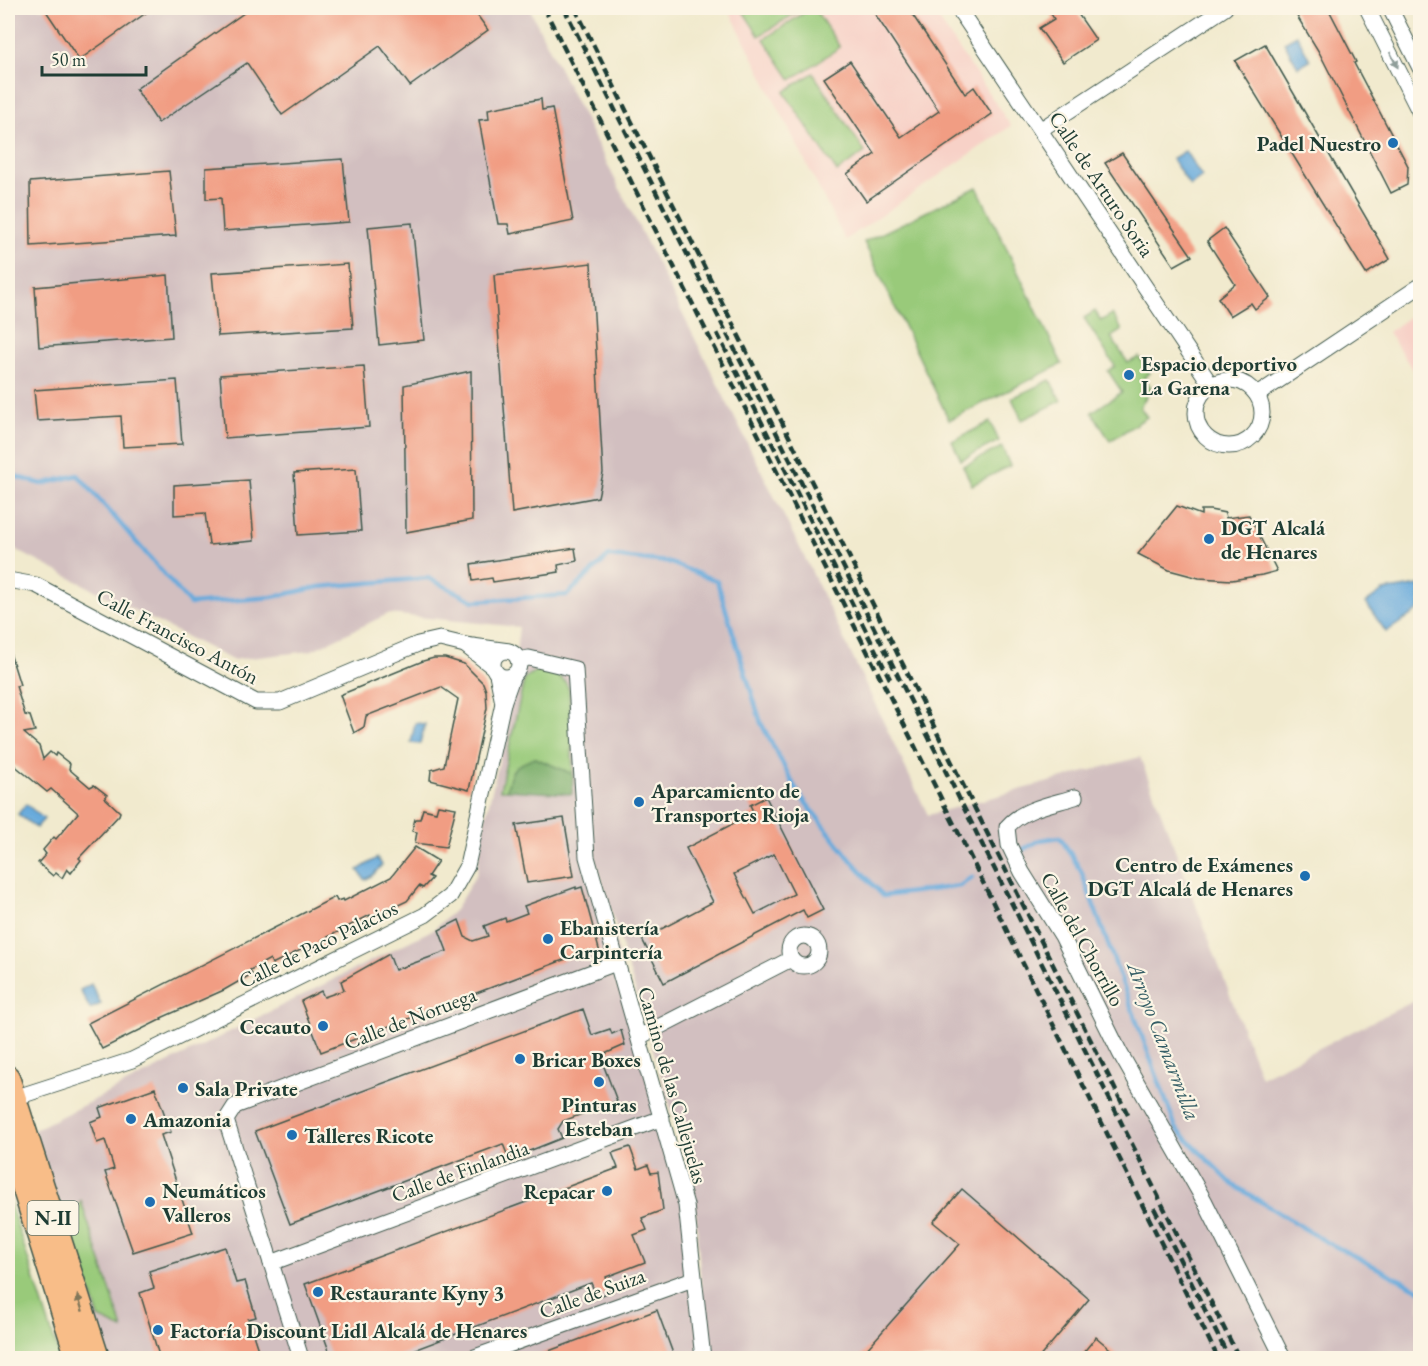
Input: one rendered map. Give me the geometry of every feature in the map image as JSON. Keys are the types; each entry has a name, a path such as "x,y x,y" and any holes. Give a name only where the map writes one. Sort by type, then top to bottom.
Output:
{"main road":[{"name":"N-II","path":"11,1088 98,1359"},
{"name":"N-II","path":"8,1139 77,1359"}],"street":[{"name":"Calle de Arturo Soria","path":"958,8 1211,385"},
{"path":"1040,130 1225,8"},
{"path":"1367,8 1420,113"},
{"path":"1390,8 1420,68"},
{"path":"1257,395 1420,286"},
{"path":"1221,380 1241,382 1257,395 1262,417 1251,437 1231,446 1210,440 1202,432 1197,422 1196,411 1203,392 1211,385 1221,380"},
{"name":"Calle Francisco Antón","path":"8,580 36,585 256,702 280,702 418,644 440,639 513,655"},
{"path":"465,645 495,670 505,677 513,675 519,666 513,655 497,655 495,670 503,703"},
{"name":"Camino de las Callejuelas","path":"513,655 575,669 587,858 686,1204 703,1359"},
{"name":"Calle de Paco Palacios","path":"11,1088 132,1060 425,915 450,896 467,866 503,703 513,675"},
{"name":"Calle del Chorrillo","path":"1075,797 1029,812 1013,820 1007,827 1009,844 1022,872 1062,936 1120,1053 1205,1202 1283,1359"},
{"path":"639,1036 791,959"},
{"name":"Calle de Noruega","path":"271,1263 226,1120 235,1106 616,963"},
{"name":"Calle de Finlandia","path":"271,1263 662,1118"},
{"path":"271,1263 302,1359"},
{"name":"Calle de Suiza","path":"472,1359 693,1279"}],"shaded area":[{"path":"8,8 529,8 809,566 928,815 1140,757 1261,1077 1420,998 1420,1358 706,1358 694,1185 578,801 686,1205 703,1358 98,1358 26,1134 434,929 455,910 477,873 482,832 507,729 519,627 388,614 310,651 232,660 8,548"},
{"path":"728,8 931,8 1011,126 845,240"},
{"path":"1420,313 1420,381 1388,332 1412,315"}],"green space":[{"path":"741,8 804,8 759,36"},
{"path":"814,8 840,47 791,80 764,39"},
{"path":"813,73 865,152 837,172 784,92"},
{"path":"977,187 1062,364 949,420 864,242"},
{"name":"Espacio deportivo La Garena","path":"1095,311 1101,321 1112,314 1122,330 1111,337 1128,363 1139,357 1150,373 1144,377 1151,388 1140,407 1147,417 1110,441 1092,412 1122,392 1108,371 1115,366 1084,318"},
{"path":"1050,380 1061,401 1022,420 1012,398"},
{"path":"990,422 999,441 961,460 952,441"},
{"path":"1002,447 1010,466 972,485 963,466"},
{"path":"536,671 557,675 569,690 573,774 535,758 515,768 510,776 507,790 500,790 525,678"},
{"path":"535,758 573,774 572,794 507,790 510,776 515,768"},
{"path":"8,1197 60,1358 8,1358"},
{"path":"81,1201 123,1329 99,1318 69,1224"}],"water":[{"path":"1297,35 1310,60 1298,67 1284,42"},
{"path":"1185,151 1202,177 1190,186 1172,159"},
{"path":"1420,585 1420,609 1386,632 1366,603 1383,591"},
{"path":"415,723 425,724 420,744 411,743"},
{"path":"26,804 44,819 36,828 18,814"},
{"path":"377,858 382,865 365,880 358,870"},
{"path":"91,984 101,1004 90,1009 80,990"}],"building":[{"path":"44,8 153,8 79,60"},
{"path":"251,8 472,8 488,30 410,86 380,46 282,115 247,63 158,123 136,89"},
{"path":"871,8 908,8 965,94 974,87 992,114 866,201 847,174 875,154 824,78 850,61 901,137 939,111"},
{"path":"1048,8 1074,8 1096,40 1063,62 1039,28 1054,19"},
{"path":"1292,8 1328,8 1408,166 1407,185 1391,193 1319,52"},
{"path":"1265,44 1390,259 1366,274 1235,61"},
{"path":"541,99 542,110 552,108 573,221 510,234 508,224 498,224 479,120 489,119 488,109"},
{"path":"1122,153 1192,256 1174,266 1105,163"},
{"path":"343,159 349,222 223,231 221,198 206,199 206,168"},
{"path":"169,171 176,236 31,246 30,182"},
{"path":"412,223 424,340 379,345 368,227"},
{"path":"1224,228 1270,297 1255,309 1251,303 1230,316 1218,298 1235,284 1207,241"},
{"path":"591,263 603,473 598,497 512,513 494,275"},
{"path":"348,264 353,328 218,336 212,273"},
{"path":"168,275 172,337 39,347 35,287"},
{"path":"364,366 369,427 225,438 220,375"},
{"path":"471,371 472,520 406,532 404,385"},
{"path":"177,380 182,444 123,447 121,416 37,421 34,390"},
{"path":"356,469 361,531 298,535 294,473"},
{"path":"249,480 254,541 209,545 205,513 174,515 174,485"},
{"path":"1177,506 1201,515 1201,510 1210,510 1225,513 1226,518 1249,515 1277,571 1232,580 1199,578 1169,570 1138,554"},
{"path":"575,548 577,561 558,565 559,572 493,582 492,578 473,581 471,564"},
{"path":"8,653 10,653 20,685 16,686 25,715 30,716 35,731 24,733 39,746 43,759 50,752 55,756 56,753 70,764 69,769 90,787 94,785 107,795 105,798 120,812 79,858 81,860 71,873 67,869 62,878 56,873 53,876 38,863 46,854 43,850 54,837 56,839 78,813 51,789 47,792 8,760"},
{"path":"434,658 445,658 464,664 483,683 486,691 487,708 469,790 430,780 431,770 444,766 458,699 441,687 366,716 364,727 354,733 340,695"},
{"path":"766,797 823,910 807,918 803,910 664,983 642,939 713,902 686,848 754,813 750,805","holes":["774,854 794,894 755,914 734,874"]},
{"path":"438,805 456,808 446,847 415,843 417,832 412,831 415,819 420,819 423,809 436,812"},
{"path":"564,818 574,876 527,883 516,825"},
{"path":"415,847 438,861 428,876 432,878 423,888 419,886 407,901 371,918 370,915 322,940 325,945 314,950 311,945 272,964 270,959 250,970 252,974 224,990 161,1018 102,1049 88,1023 335,897 337,901 343,899 344,901 391,877"},
{"path":"576,887 576,889 582,887 600,953 587,951 321,1052 301,1001 321,991 324,997 344,990 341,981 389,954 395,970 447,951 439,930 459,920 465,937 473,941 488,936 484,926 527,913 524,906"},
{"path":"583,1009 592,1035 610,1029 612,1034 621,1030 625,1045 600,1056 617,1101 563,1121 558,1129 562,1138 509,1159 503,1144 290,1224 255,1131"},
{"path":"155,1088 171,1132 161,1135 193,1233 133,1252 105,1172 114,1169 105,1140 97,1143 90,1122 102,1117 99,1108"},
{"path":"630,1147 638,1169 648,1165 651,1173 658,1172 663,1210 642,1218 647,1230 634,1235 645,1262 606,1277 610,1292 597,1297 591,1283 390,1359 332,1359 305,1284 618,1168 612,1153"},
{"path":"962,1189 1089,1299 1038,1359 858,1359 960,1244 933,1222"},
{"path":"225,1247 236,1283 245,1281 256,1317 248,1319 260,1356 251,1359 160,1359 140,1293 154,1288 149,1271"},
{"path":"657,1310 675,1359 533,1359 533,1357"},
{"path":"1096,1337 1122,1359 1078,1359"}],"waterway":[{"path":"8,474 42,484 78,475 190,604 272,597 319,587 428,578 474,601 567,595 609,556 668,562 717,581 761,723 798,793 851,860 883,896 960,886 972,877"},
{"name":"Arroyo Camarmilla","path":"1020,851 1040,840 1060,837 1081,871 1176,1128 1232,1184 1325,1241 1420,1290"}],"railway":[{"path":"544,8 963,842 1218,1358"},
{"path":"564,8 1239,1358"},
{"path":"575,8 1129,1117"},
{"path":"717,333 890,679"},
{"path":"1154,1208 1229,1358"}],"place":[{"name":"Padel Nuestro","path":"1393,143"},
{"name":"Espacio deportivo La Garena","path":"1129,375"},
{"name":"DGT Alcalá de Henares","path":"1209,539"},
{"name":"Aparcamiento de Transportes Rioja","path":"639,802"},
{"name":"Centro de Exámenes DGT Alcalá de Henares","path":"1305,876"},
{"name":"Ebanistería Carpintería","path":"548,939"},
{"name":"Cecauto","path":"323,1026"},
{"name":"Bricar Boxes","path":"520,1059"},
{"name":"Pinturas Esteban","path":"599,1082"},
{"name":"Sala Private","path":"183,1088"},
{"name":"Amazonia","path":"131,1119"},
{"name":"Talleres Ricote","path":"292,1135"},
{"name":"Repacar","path":"607,1191"},
{"name":"Neumáticos Valleros","path":"150,1202"},
{"name":"Restaurante Kyny 3","path":"318,1292"},
{"name":"Factoría Discount Lidl Alcalá de Henares","path":"158,1330"}]}
